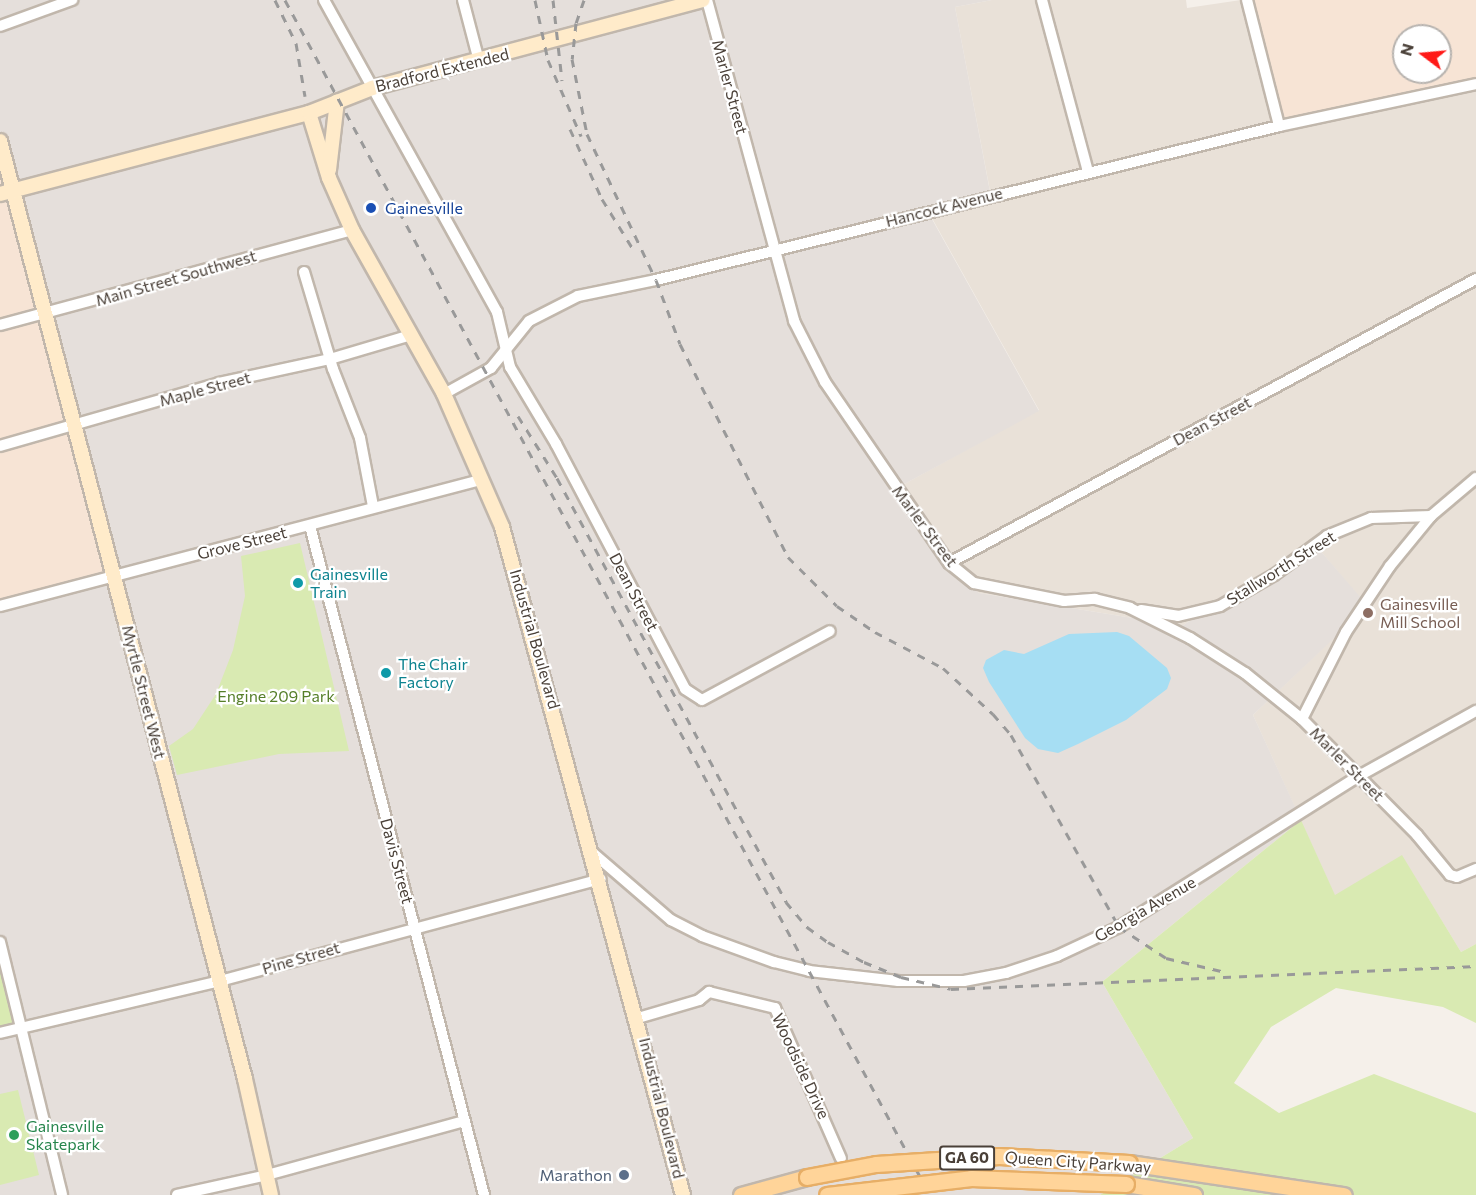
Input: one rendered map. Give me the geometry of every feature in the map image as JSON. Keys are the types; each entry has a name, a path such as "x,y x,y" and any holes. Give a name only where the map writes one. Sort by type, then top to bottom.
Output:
{"main road":[{"name":"Queen City Parkway","path":"741,1195 807,1177 876,1164 999,1155 1129,1163 1344,1195"},
{"name":"Queen City Parkway","path":"827,1195 971,1178 1126,1184 1194,1195"}],"street":[{"path":"0,26 72,0"},
{"path":"324,0 497,312 506,348"},
{"path":"463,0 479,62"},
{"name":"Bradford Extended","path":"6,192 309,113 372,88 479,62 705,0"},
{"name":"Marler Street","path":"705,0 794,321 825,382 949,563 974,583 1008,592 1064,601 1095,599 1130,608 1190,638 1245,673 1302,719 1417,835 1449,875 1457,877 1476,869"},
{"path":"1042,0 1088,172"},
{"path":"1247,0 1279,126"},
{"name":"Hancock Avenue","path":"444,394 490,368 529,321 578,296 1279,126 1476,84"},
{"path":"329,178 337,101"},
{"name":"Industrial Boulevard","path":"309,113 329,178 352,230 444,394 483,479 522,590 639,1018 683,1195"},
{"name":"Myrtle Street West","path":"0,141 6,192 45,313 115,576 220,981 272,1195"},
{"name":"Main Street Southwest","path":"0,325 352,230"},
{"path":"304,272 330,359 360,438 373,506"},
{"name":"Dean Street","path":"949,563 1476,279"},
{"name":"Maple Street","path":"0,446 74,428 219,383 330,359 411,335"},
{"name":"Dean Street","path":"506,348 510,367 529,404 556,444 685,689 702,700 830,631"},
{"path":"1302,719 1346,633 1390,566 1431,516 1476,478"},
{"name":"Grove Street","path":"0,606 310,526 373,506 483,479"},
{"name":"Stallworth Street","path":"1130,608 1178,616 1220,606 1274,575 1327,536 1371,518 1431,516"},
{"name":"Davis Street","path":"310,526 484,1195"},
{"name":"Georgia Avenue","path":"593,853 671,920 702,936 774,962 808,971 898,981 964,981 1006,973 1058,956 1119,927 1359,776 1476,711"},
{"name":"Pine Street","path":"0,1033 220,981 414,926 601,879"},
{"path":"0,942 62,1195"},
{"name":"Woodside Drive","path":"639,1018 699,1000 710,992 775,1008 841,1158"},
{"path":"177,1195 267,1175 465,1121"}],"shaded area":[{"path":"0,0 992,0 955,7 991,197 928,212 1039,411 897,488 942,563 979,593 1182,626 1312,541 1368,606 1253,715 1301,820 1102,982 1193,1138 1100,1195 0,1195 0,1032 23,1029 0,942 0,609 110,583 0,152"},
{"path":"992,0 1186,0 1187,8 1241,0 1275,131 1476,84 1476,944 1461,952 1402,856 1335,896 1253,715 1367,606 1312,541 1182,626 979,593 942,563 897,488 1039,410 928,211 991,196 955,7"},
{"path":"1241,0 1476,0 1476,84 1275,131"},
{"path":"0,152 111,583 0,609"}],"green space":[{"name":"Engine 209 Park","path":"300,543 349,751 279,754 177,775 169,746 193,729 216,694 233,650 245,596 241,556"},
{"path":"1301,820 1335,895 1402,855 1461,952 1476,944 1476,1023 1443,1007 1336,988 1271,1027 1234,1083 1279,1113 1374,1074 1476,1113 1476,1195 1100,1195 1193,1138 1102,982"},
{"path":"0,967 15,1022 0,1028"},
{"name":"Gainesville Skatepark","path":"18,1090 39,1175 0,1185 0,1094"}],"water":[{"path":"1117,632 1129,636 1167,668 1171,678 1167,689 1126,720 1078,744 1058,753 1038,749 1025,738 989,682 983,668 986,660 1004,650 1024,654 1069,634"}],"railway":[{"path":"275,0 296,43 305,96"},
{"path":"285,0 930,1195"},
{"path":"535,0 548,60 581,136"},
{"path":"553,0 562,80"},
{"path":"584,0 576,23 572,59 587,134 656,280 680,344 788,557 837,606 875,632 943,668 993,714 1011,735 1119,927 1166,958 1225,972"},
{"path":"570,129 602,199 633,249"},
{"path":"518,416 557,478 786,902 807,927 828,942 864,962 901,977 951,989 1476,966"}],"place":[{"name":"Gainesville","path":"371,208"},
{"name":"Gainesville Train","path":"298,583"},
{"name":"Gainesville Mill School","path":"1368,613"},
{"name":"The Chair Factory","path":"386,673"},
{"name":"Gainesville Skatepark","path":"14,1135"},
{"name":"Marathon","path":"624,1175"}]}
